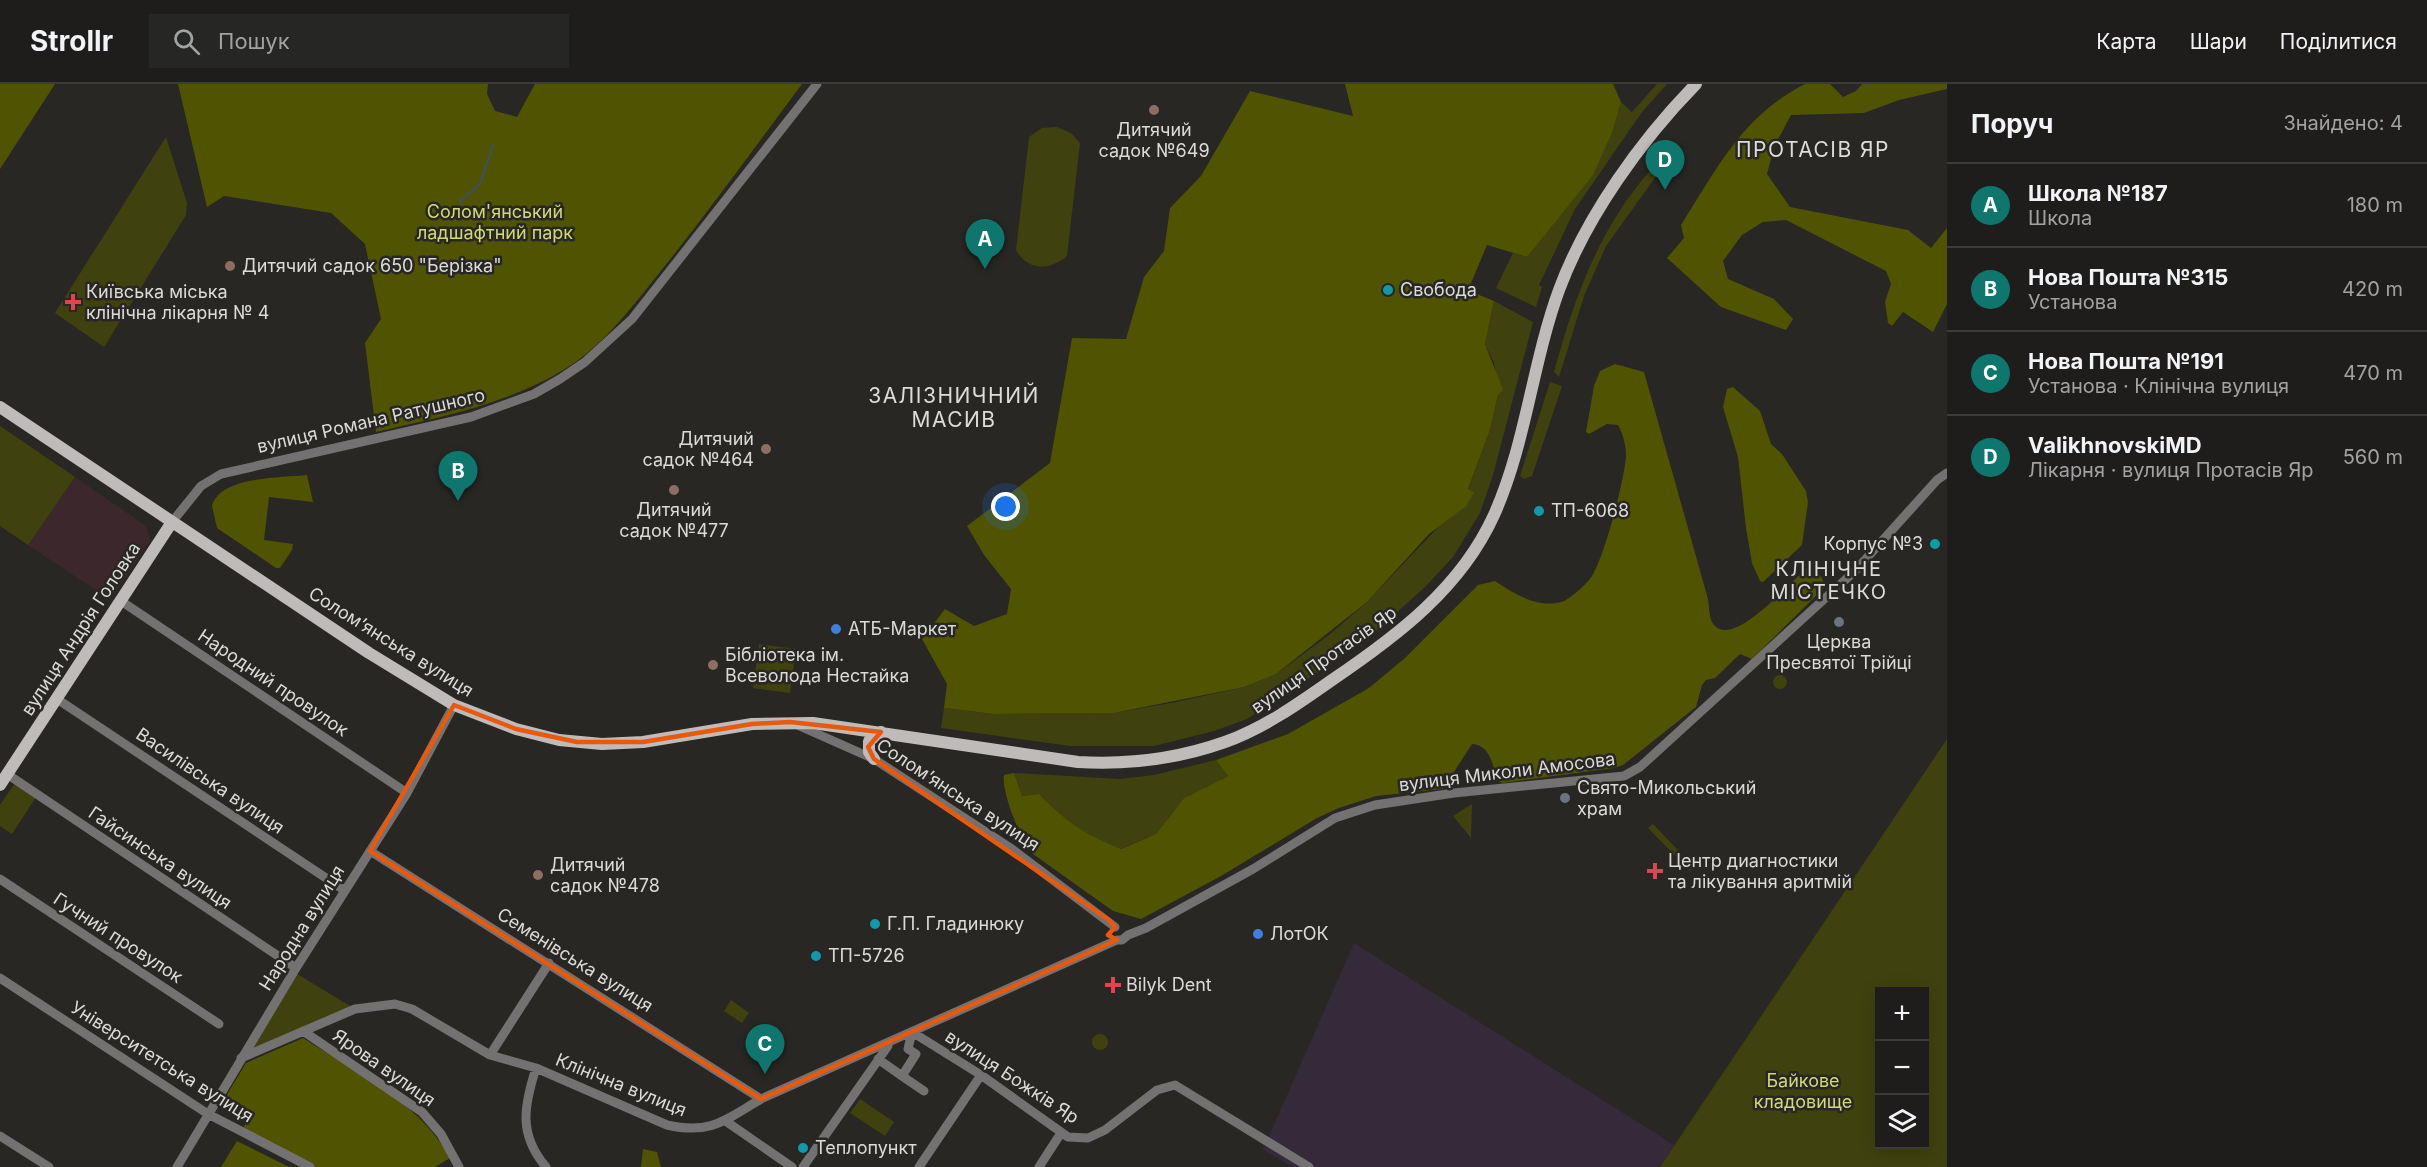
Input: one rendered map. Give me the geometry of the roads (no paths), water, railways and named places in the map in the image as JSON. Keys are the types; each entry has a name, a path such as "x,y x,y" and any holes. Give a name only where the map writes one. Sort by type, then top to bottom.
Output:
{"main road":[{"name":"вулиця Протасів Яр","path":"790,722 881,732 1078,762 1117,764 1172,757 1226,742 1270,722 1403,629 1450,583 1479,544 1507,483 1552,312 1578,246 1638,153 1696,84"},
{"name":"Соломʼянська вулиця","path":"0,407 369,653 454,705 546,737 602,744 644,742 752,723 790,722"},
{"name":"вулиця Андрія Головка","path":"3,779 172,522"},
{"path":"874,759 869,753 869,741 881,732"}],"street":[{"name":"вулиця Романа Ратушного","path":"172,522 201,486 221,474 471,417 534,394 560,379 594,355 632,319 817,84"},
{"name":"вулиця Миколи Амосова","path":"1128,935 1146,928 1216,890 1335,818 1374,805 1454,793 1624,776 1640,767 1855,571 1937,480 1947,473"},
{"name":"Народний провулок","path":"121,602 407,793"},
{"name":"Василівська вулиця","path":"57,699 344,890"},
{"name":"Народна вулиця","path":"177,1167 296,968 407,793 454,705"},
{"name":"Соломʼянська вулиця","path":"790,722 874,759 1012,849 1115,927"},
{"name":"Гайсинська вулиця","path":"3,779 296,968"},
{"name":"Семенівська вулиця","path":"370,851 761,1099"},
{"name":"Гучний провулок","path":"0,879 219,1024"},
{"path":"1124,926 1128,935 1122,940 1117,940 1112,934 1115,927 1124,926"},
{"name":"Клінічна вулиця","path":"241,1058 355,1009 395,1004 412,1009 490,1055 536,1068 667,1125 687,1130 704,1129 727,1122 761,1099 889,1044 1117,940"},
{"path":"490,1055 549,963"},
{"name":"Університетська вулиця","path":"0,978 208,1114 310,1167"},
{"name":"Ярова вулиця","path":"303,1031 422,1112 441,1134 459,1167"},
{"path":"902,1076 916,1054 908,1049 912,1032"},
{"name":"вулиця Божків Яр","path":"912,1032 981,1075 1068,1137 1088,1138 1110,1127 1157,1090 1175,1085 1309,1167"},
{"path":"803,1167 889,1044"},
{"path":"878,1059 924,1091"},
{"path":"536,1068 525,1102 526,1131 546,1167"},
{"path":"919,1167 981,1075"},
{"path":"727,1122 792,1167"},
{"path":"1039,1167 1061,1133"},
{"path":"0,1136 46,1166"}],"waterway":[{"path":"453,219 462,199 480,184 493,145"}],"place":[{"name":"Дитячий садок №649","path":"1154,110"},
{"name":"ValikhnovskiMD","path":"1665,190"},
{"name":"Дитячий садок 650 \"Берізка\"","path":"230,266"},
{"name":"Школа №187","path":"985,269"},
{"name":"Свобода","path":"1388,290"},
{"name":"Київська міська клінічна лікарня № 4","path":"73,302"},
{"name":"Дитячий садок №464","path":"766,449"},
{"name":"Дитячий садок №477","path":"674,490"},
{"name":"Нова Пошта №315","path":"458,501"},
{"name":"ТП-6068","path":"1539,511"},
{"name":"Корпус №3","path":"1935,544"},
{"name":"Церква Пресвятої Трійці","path":"1839,622"},
{"name":"АТБ-Маркет","path":"836,629"},
{"name":"Бібліотека ім. Всеволода Нестайка","path":"713,665"},
{"name":"Свято-Микольський храм","path":"1565,798"},
{"name":"Центр диагностики та лікування аритмій","path":"1655,871"},
{"name":"Дитячий садок №478","path":"538,875"},
{"name":"Г.П. Гладинюку","path":"875,924"},
{"name":"ЛотОК","path":"1258,934"},
{"name":"ТП-5726","path":"816,956"},
{"name":"Bilyk Dent","path":"1113,985"},
{"name":"Нова Пошта №191","path":"765,1074"},
{"name":"Теплопункт","path":"803,1148"}],"district":[{"name":"ПРОТАСІВ ЯР","path":"1813,150"},
{"name":"ЗАЛІЗНИЧНИЙ МАСИВ","path":"954,408"},
{"name":"КЛІНІЧНЕ МІСТЕЧКО","path":"1829,580"}],"park label":[{"name":"Солом'янський ладшафтний парк","path":"495,222"},
{"name":"Байкове кладовище","path":"1803,1091"}]}
